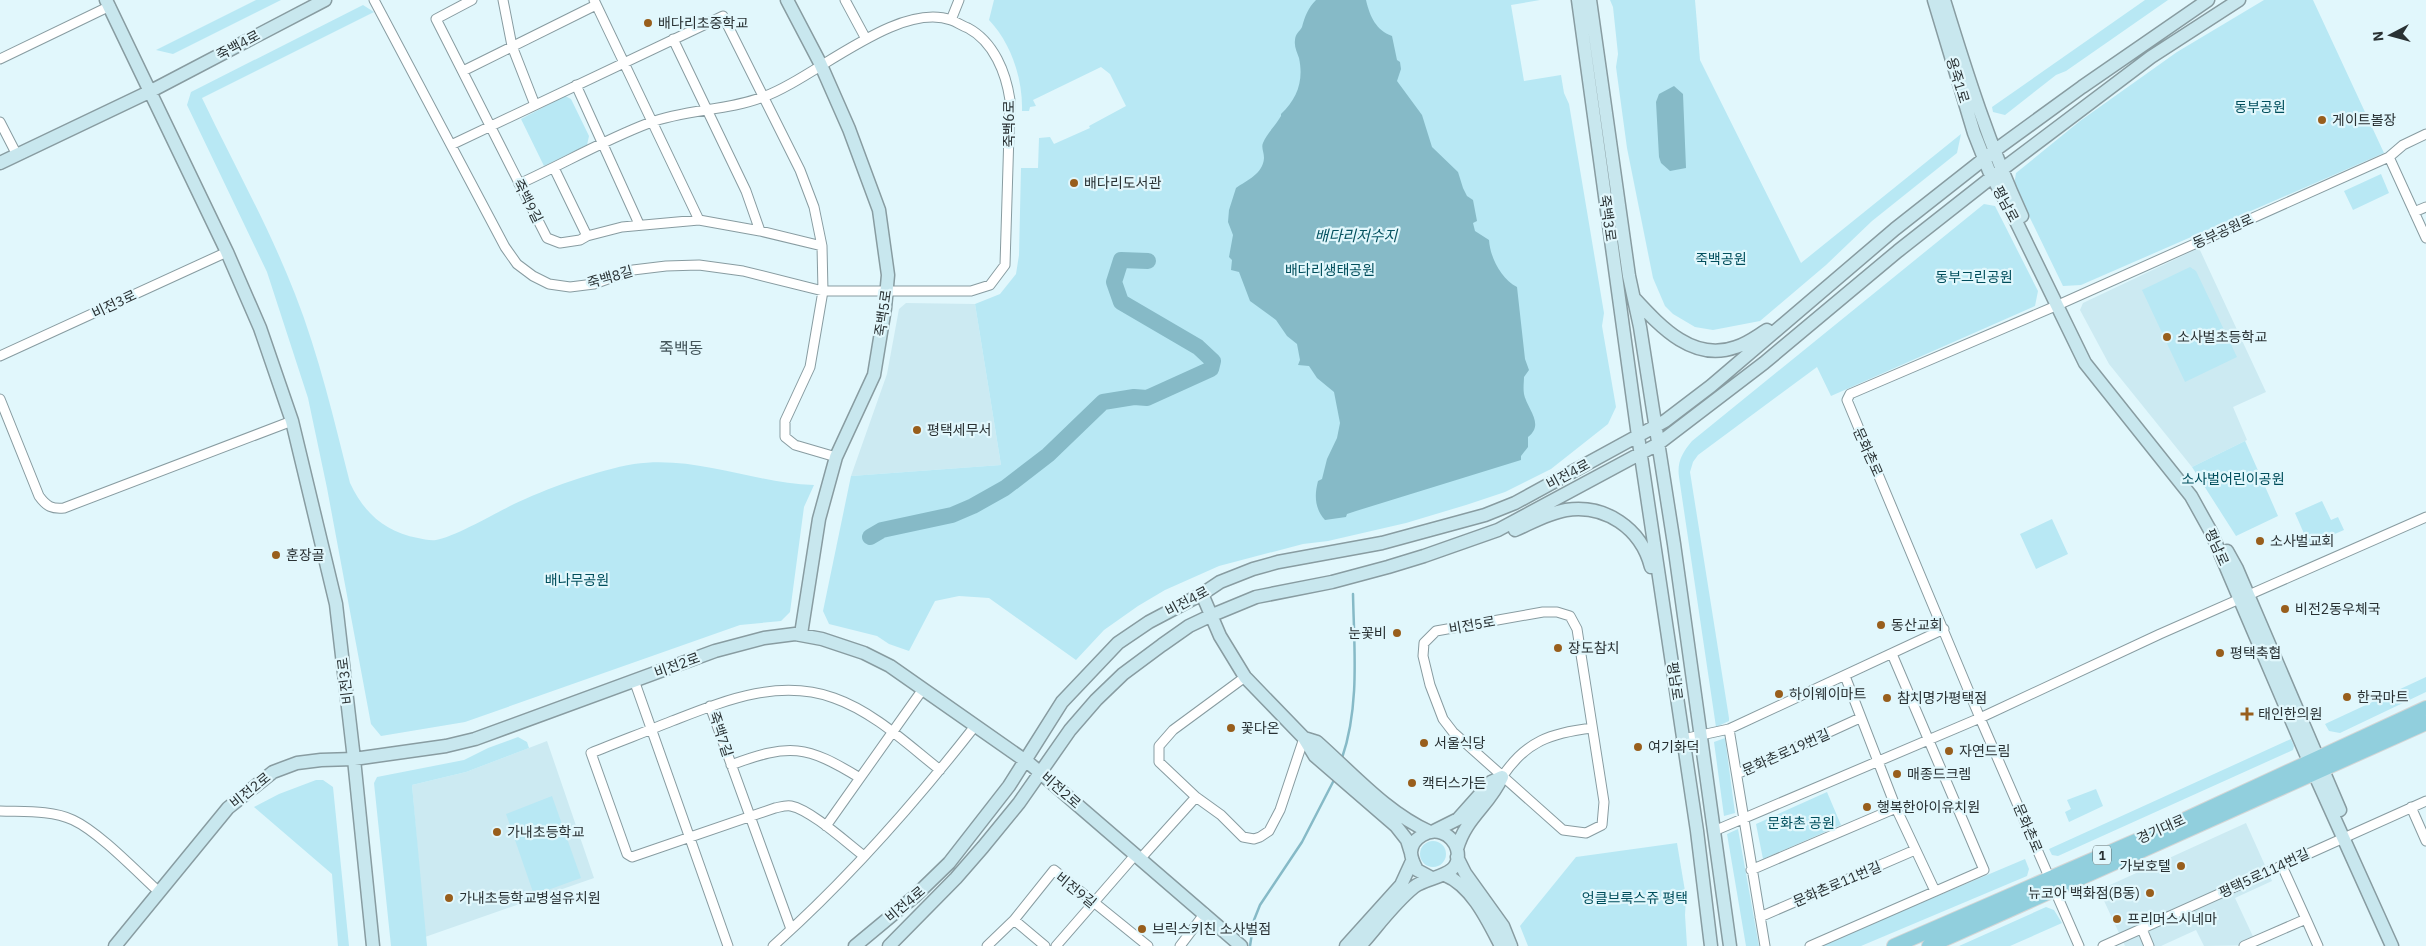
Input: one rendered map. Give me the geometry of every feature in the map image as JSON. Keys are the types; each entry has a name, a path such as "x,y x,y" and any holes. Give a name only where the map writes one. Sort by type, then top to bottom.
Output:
{"main road":[{"name":"경기대로","path":"1929,946 2052,884 2316,765 2426,708"},
{"name":"경기대로","path":"2316,765 2426,723"},
{"name":"경기대로","path":"1894,946 2052,884"}],"street":[{"name":"죽백4로","path":"151,91 326,0"},
{"name":"죽백8길","path":"374,0 505,247 516,264 533,276 549,284 570,287 594,284 633,270 666,266 700,265 743,271 823,291 887,292"},
{"name":"죽백9길","path":"472,0 436,18 548,238 560,243 580,240 587,236 639,224 699,220 760,231 822,246"},
{"path":"502,0 512,46 535,105"},
{"name":"죽백5로","path":"787,0 821,66 849,128 879,210 888,274 874,375 836,457 819,519 801,634"},
{"path":"951,20 959,0"},
{"name":"죽백3로","path":"1578,0 1638,436"},
{"name":"죽백3로","path":"1590,0 1633,298 1656,426"},
{"name":"용죽1로","path":"1934,0 1974,133 1989,155"},
{"path":"1944,0 1981,119 1989,155"},
{"path":"1638,436 1656,426 1711,386 1895,229 1989,155 2208,0"},
{"name":"평남로","path":"1658,444 1764,363 1898,251 1996,173 2152,57 2239,0"},
{"path":"849,1 866,39"},
{"name":"비전3로","path":"0,59 108,3 227,252 260,328 292,421 336,604 373,946"},
{"path":"463,71 595,3 650,122 699,220"},
{"path":"451,145 622,62 723,16 800,170 814,207 822,246 823,291 810,367 784,429 785,437 789,442 836,457"},
{"name":"죽백6로","path":"821,66 866,39 905,21 928,17 951,20 974,32 984,40 994,53 1008,86 1010,100 1006,265 990,285 971,291 887,292"},
{"path":"673,39 746,191 760,231"},
{"path":"519,184 650,122 764,97 821,66"},
{"path":"576,85 601,144 639,224"},
{"path":"0,163 151,91"},
{"path":"0,122 17,155"},
{"name":"동부공원로","path":"2060,304 2389,157 2403,145 2426,134"},
{"name":"평남로","path":"1989,155 2060,304 2085,362 2191,496 2212,532 2244,598 2316,765"},
{"path":"2389,157 2426,238"},
{"path":"554,168 587,236"},
{"path":"2414,212 2426,207"},
{"name":"비전3로","path":"0,356 227,252"},
{"path":"1633,298 1667,333 1685,344 1701,349 1720,351 1737,347 1788,320"},
{"name":"문화촌로","path":"2052,884 1980,718 1872,457 1848,407 1847,400 1850,394 2060,304"},
{"path":"0,399 39,496 45,504 53,509 64,508 292,421"},
{"name":"평남로","path":"1656,426 1730,946"},
{"name":"평남로","path":"1638,436 1684,739 1712,946"},
{"name":"비전4로","path":"855,946 914,898 949,863 997,802 1062,702 1118,643 1172,608 1202,594 1220,582 1253,569 1278,562 1382,543 1485,515 1514,503 1638,436"},
{"name":"비전4로","path":"889,946 983,848 1019,803 1039,771 1096,700 1123,674 1189,626 1256,597 1332,582 1424,556 1472,540 1535,511 1658,444"},
{"path":"1472,540 1496,539 1554,513 1567,510 1598,512 1618,520 1630,528 1647,552 1660,630 1672,660"},
{"path":"1714,831 1743,821 1878,763 2426,518"},
{"path":"1202,594 1220,636 1245,678 1304,738 1317,757 1346,774 1416,826 1449,836 1464,873 1503,926 1511,946"},
{"name":"비전5로","path":"1543,612 1557,612 1570,616 1577,629 1604,802 1602,825 1586,833 1563,830 1502,776 1453,732 1437,705 1423,656 1424,643 1436,631 1543,612"},
{"path":"1684,739 1729,729 1944,629"},
{"name":"비전2로","path":"115,946 228,808 273,772 297,763 354,759 446,746 475,739 731,646 764,638 801,634 864,653 890,666 1025,760 1139,856 1241,946"},
{"path":"1810,946 1984,870 1892,654"},
{"path":"1845,676 1896,808 1914,850 1935,891"},
{"path":"1245,678 1173,730 1159,746 1159,762 1196,797 1221,815 1243,837 1254,839 1270,831 1280,810 1304,738"},
{"path":"634,680 728,946"},
{"path":"826,826 923,689"},
{"name":"죽백7길","path":"860,778 820,756 796,750 773,751 731,765 710,706 770,691 801,690 834,698 878,721 941,769"},
{"path":"710,706 590,753 627,854 632,857 775,808 789,806 800,809 826,826 864,856"},
{"name":"문화촌로19번길","path":"1729,729 1737,774 1860,718"},
{"path":"773,946 864,856 941,769 975,726"},
{"path":"1445,875 1455,865 1462,834 1469,822 1495,792 1502,776 1514,759 1536,742 1555,734 1592,728"},
{"path":"1304,738 1320,745 1396,826 1407,840 1417,870 1430,877"},
{"path":"731,765 792,929"},
{"path":"2316,765 2392,946"},
{"path":"1737,774 1743,821 1765,946"},
{"path":"1362,942 1401,885 1412,857 1415,842 1420,836 1458,819 1491,782 1502,776"},
{"path":"1056,946 1093,904 1196,797"},
{"name":"평택5로114번길","path":"2103,946 2426,801"},
{"path":"2411,807 2426,841"},
{"path":"1751,870 1896,808"},
{"path":"0,811 46,813 73,820 98,838 159,892"},
{"path":"2346,836 2401,946"},
{"name":"문화촌로11번길","path":"1760,917 1914,850"},
{"path":"2282,866 2318,946"},
{"name":"비전9길","path":"987,946 1014,920 1054,870 1093,904 1148,946"},
{"path":"1346,946 1362,942 1414,887 1430,877 1445,875 1456,880 1467,891 1489,923 1501,946"},
{"path":"2052,884 2079,946"},
{"path":"1180,946 1205,913"},
{"path":"2244,946 2306,919"},
{"path":"1014,920 1045,946"},
{"path":"2142,929 2149,946"}],"shaded area":[{"name":"소사벌초등학교","path":"2199,248 2266,392 2233,407 2247,440 2192,467 2109,364 2080,310 2083,303"},
{"path":"906,303 975,304 1001,465 851,476 887,374 899,309"},
{"name":"가내초등학교","path":"547,741 594,878 425,937 412,785 466,772"},
{"path":"2246,823 2272,881 2235,898 2257,945 2204,946 2196,930 2161,946 2125,946 2099,890"}],"green space":[{"path":"256,0 281,0 173,54 156,50"},
{"name":"배다리생태공원","path":"994,0 1540,0 1511,5 1524,81 1561,75 1564,93 1569,104 1604,313 1602,326 1616,407 1608,424 1551,469 1505,492 1406,523 1328,541 1303,544 1219,566 1165,590 1138,606 1104,630 1076,660 989,598 959,596 935,601 909,651 889,644 877,636 829,624 823,611 851,476 1001,465 975,304 1000,294 1016,274 1019,255 1021,168 1038,168 1039,138 1050,137 1054,144 1090,128 1089,126 1126,106 1110,74 1101,67 1033,100 1036,106 1030,107 1029,111 1022,111 1018,74 1014,62 1004,39 989,20"},
{"name":"죽백공원","path":"1610,0 1695,0 1700,60 1801,263 1961,134 1957,153 1872,221 1826,265 1760,321 1713,330 1695,327 1673,314 1665,306 1653,278 1627,148 1616,67 1618,54 1613,7"},
{"path":"2145,0 2168,0 2066,71 2056,75 2005,115 1993,112 1992,107"},
{"name":"동부공원","path":"2264,0 2313,0 2384,153 2081,285 2063,286 2014,185 2016,173 2080,121 2177,52"},
{"name":"배나무공원","path":"363,5 374,12 202,98 262,220 295,294 319,364 350,483 362,503 377,520 395,531 418,538 434,540 453,535 540,493 588,475 634,464 680,463 769,480 814,485 804,507 790,612 781,621 740,625 465,722 381,736 371,724 327,488 308,398 267,272 187,105 191,92"},
{"path":"565,96 571,99 589,136 587,145 544,166 521,119"},
{"path":"2381,174 2389,193 2353,210 2344,191"},
{"name":"동부그린공원","path":"1984,204 1995,206 2038,291 2035,306 1831,396 1817,367 1698,455 1693,462 1690,472 1729,718 1729,721 1716,727 1679,477 1679,467 1683,454 1692,441"},
{"path":"2190,267 2196,271 2237,357 2185,382 2142,290"},
{"name":"소사벌어린이공원","path":"2245,441 2278,516 2236,536 2192,467"},
{"path":"2322,501 2331,520 2338,517 2344,530 2309,545 2295,513"},
{"path":"2052,519 2068,554 2036,569 2020,534"},
{"path":"2426,677 2426,692 2340,733 2329,731 2325,724"},
{"path":"518,737 527,742 529,748 466,772 412,785 427,946 391,946 374,783 377,777 464,760 488,748"},
{"path":"1725,738 1735,813 1724,816 1714,742"},
{"path":"2291,739 2294,746 2293,750 2058,856 2052,855 2049,849"},
{"path":"316,780 323,780 333,787 349,946 338,946 332,874 254,807 279,794"},
{"path":"2096,789 2103,806 2069,822 2065,812 2071,809 2067,800"},
{"name":"문화촌 공원","path":"1827,792 1841,825 1763,859 1756,824"},
{"path":"552,796 581,878 534,895 506,814"},
{"path":"1738,829 1759,946 1746,946 1727,834"},
{"path":"1433,841 1442,845 1446,854 1442,863 1433,867 1424,863 1420,854 1424,845"},
{"name":"엉클브룩스쥬 평택","path":"1677,843 1686,897 1687,946 1528,946 1520,926 1576,857"},
{"path":"2025,859 2029,869 2027,876 1861,946 1819,946"},
{"path":"2046,907 2054,910 2062,923 2010,946 1959,946"}],"water":[{"name":"배다리저수지","path":"1316,0 1366,0 1374,22 1392,36 1401,69 1397,81 1422,115 1432,147 1458,172 1467,196 1473,200 1477,221 1473,223 1475,231 1489,240 1497,267 1506,279 1517,287 1525,359 1529,370 1524,377 1524,394 1535,422 1533,432 1528,437 1528,447 1521,456 1521,460 1356,511 1347,514 1346,517 1325,520 1317,507 1316,492 1318,481 1322,479 1327,459 1337,438 1340,423 1334,392 1317,378 1309,366 1298,365 1300,360 1297,344 1287,336 1276,320 1250,301 1239,272 1231,270 1232,260 1229,257 1233,235 1228,222 1229,210 1236,188 1254,176 1261,168 1264,158 1263,143 1298,89 1301,74 1295,38 1302,27 1309,9"},
{"path":"1674,86 1683,94 1686,168 1670,171 1661,163 1659,157 1656,102 1659,94"}],"waterway":[{"path":"870,537 882,530 952,515 973,506 1005,488 1048,455 1103,402 1134,397 1147,398 1211,369 1213,361 1198,347 1121,302 1114,282 1121,260 1148,261"},
{"path":"1342,758 1348,738 1354,697 1353,594"},
{"path":"1250,946 1254,920 1260,905 1302,842 1334,780"}],"place":[{"name":"배다리초중학교","path":"648,23"},
{"name":"게이트볼장","path":"2322,120"},
{"name":"배다리도서관","path":"1074,183"},
{"name":"소사벌초등학교","path":"2167,337"},
{"name":"평택세무서","path":"917,430"},
{"name":"소사벌교회","path":"2260,541"},
{"name":"훈장골","path":"276,555"},
{"name":"비전2동우체국","path":"2285,609"},
{"name":"동산교회","path":"1881,625"},
{"name":"눈꽃비","path":"1397,633"},
{"name":"장도참치","path":"1558,648"},
{"name":"평택축협","path":"2220,653"},
{"name":"하이웨이마트","path":"1779,694"},
{"name":"한국마트","path":"2347,697"},
{"name":"참치명가평택점","path":"1887,698"},
{"name":"태인한의원","path":"2247,714"},
{"name":"꽃다온","path":"1231,728"},
{"name":"서울식당","path":"1424,743"},
{"name":"여기화덕","path":"1638,747"},
{"name":"자연드림","path":"1949,751"},
{"name":"매종드크렘","path":"1897,774"},
{"name":"캑터스가든","path":"1412,783"},
{"name":"행복한아이유치원","path":"1867,807"},
{"name":"가내초등학교","path":"497,832"},
{"name":"가보호텔","path":"2181,866"},
{"name":"뉴코아 백화점(B동)","path":"2150,893"},
{"name":"가내초등학교병설유치원","path":"449,898"},
{"name":"프리머스시네마","path":"2117,919"},
{"name":"브릭스키친 소사벌점","path":"1142,929"}],"district":[{"name":"죽백동","path":"681,348"}]}
